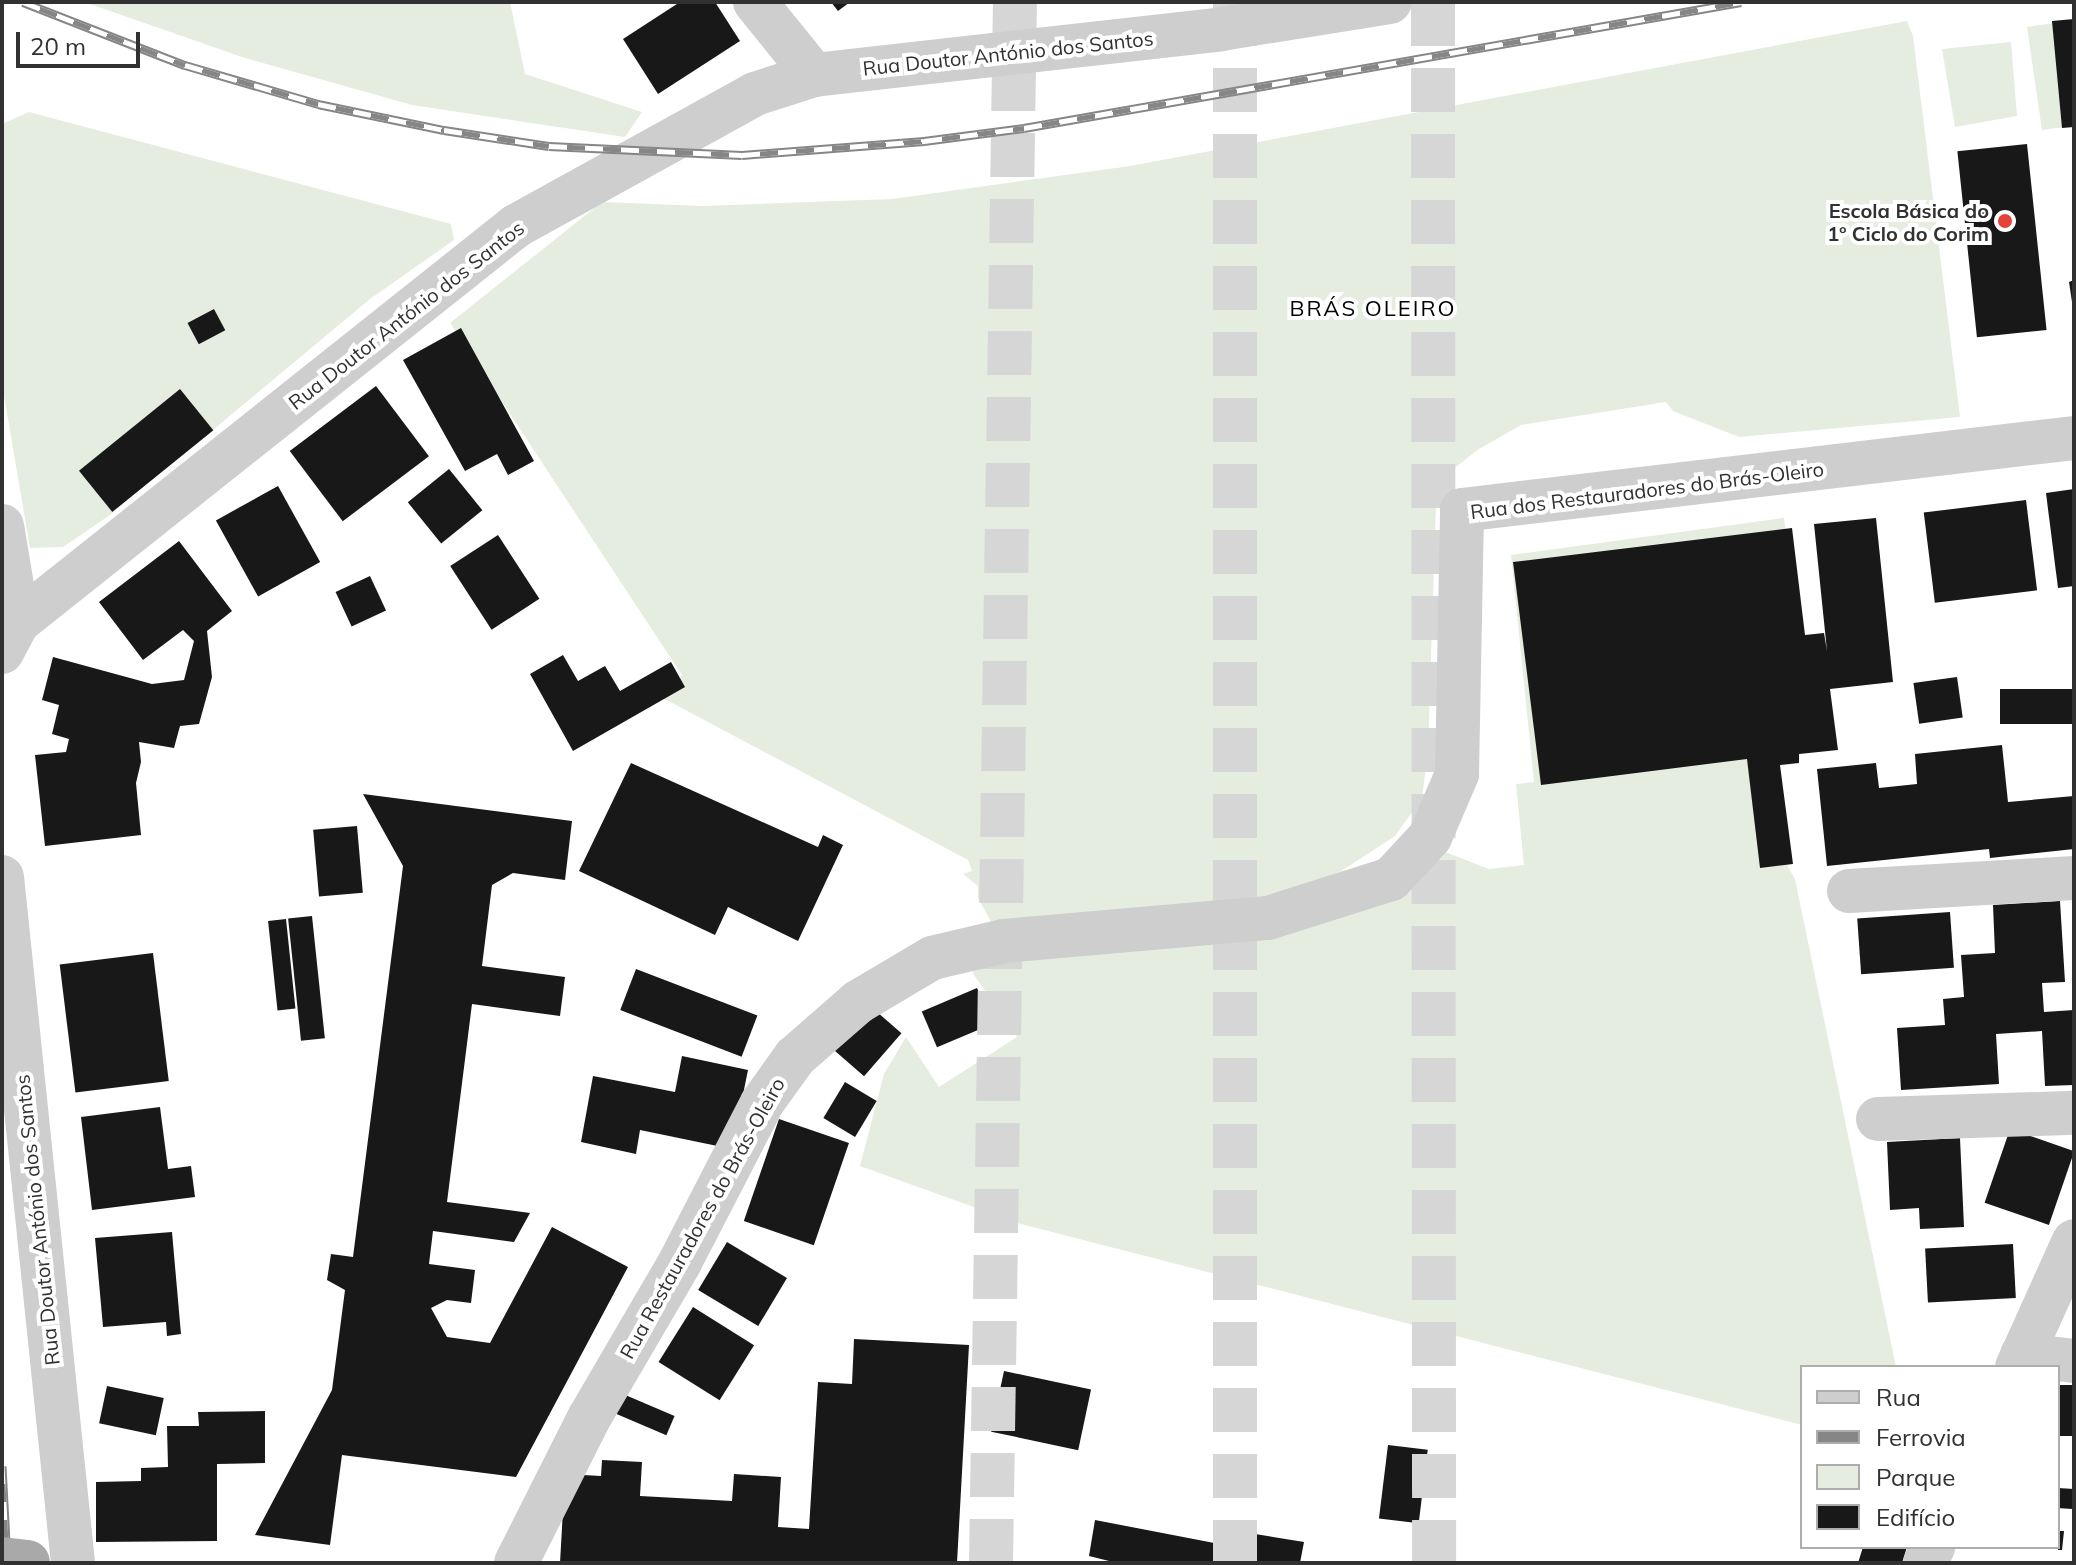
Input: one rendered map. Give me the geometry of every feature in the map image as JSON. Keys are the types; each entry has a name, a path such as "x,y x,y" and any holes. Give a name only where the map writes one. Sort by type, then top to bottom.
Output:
{"main road":[{"path":"2,1559 28,1562"}],"street":[{"path":"755,2 814,75"},
{"name":"Rua Doutor António dos Santos","path":"10,637 516,226 755,94 814,75 1221,29 1390,2"},
{"name":"Rua dos Restauradores do Brás-Oleiro","path":"1391,879 1430,837 1457,774 1462,510 2074,438"},
{"path":"2,526 10,637"},
{"name":"Rua Doutor António dos Santos","path":"2,877 73,1563"},
{"path":"1849,891 2074,878"},
{"name":"Rua Restauradores do Brás-Oleiro","path":"516,1563 589,1418 680,1262 762,1103 795,1057 858,1002 932,958 1004,941 1268,918 1391,879"},
{"path":"1878,1119 2074,1113"},
{"path":"2074,1241 2020,1361 2074,1361"}],"green space":[{"path":"84,2 510,2 525,74 642,112 625,137 412,105 245,58"},
{"path":"2074,20 2074,126 2042,130 2027,27"},
{"path":"1907,21 1913,36 1960,417 1739,437 1673,411 1666,402 1521,425 1479,449 1447,474 1436,504 1428,752 1422,798 1395,836 1317,887 1220,910 994,927 978,898 978,886 963,874 972,871 968,860 661,697 682,675 450,323 602,202 703,206 892,199 1130,166"},
{"path":"2011,42 2017,116 1955,127 1942,49"},
{"path":"29,112 451,224 454,240 370,299 213,430 180,390 80,471 113,513 63,547 30,548 2,384 2,124"},
{"path":"1784,518 1806,715 1790,725 1794,764 1779,766 1788,867 1795,879 1896,1365 1800,1365 1800,1424 1021,1224 860,1166 884,1074 906,1037 939,1087 1017,1037 972,972 986,959 1281,937 1421,880 1440,850 1489,869 1524,865 1516,784 1534,782 1511,555"}],"building":[{"path":"680,2 715,2 740,41 658,94 623,39"},
{"path":"831,2 850,2 838,11"},
{"path":"2074,19 2074,127 2062,128 2052,21"},
{"path":"2027,144 2047,330 1977,337 1957,151"},
{"path":"2074,280 2074,302 2072,302 2069,282"},
{"path":"214,309 225,330 199,344 188,323"},
{"path":"461,328 534,461 508,475 497,454 465,471 403,360"},
{"path":"376,386 429,456 343,521 290,451"},
{"path":"180,389 213,430 112,512 79,471"},
{"path":"449,469 482,510 441,544 408,502"},
{"path":"278,486 320,562 258,597 216,520"},
{"path":"2074,489 2074,586 2058,588 2046,493"},
{"path":"2026,500 2037,590 1935,603 1924,513"},
{"path":"1876,518 1893,682 1830,689 1838,750 1799,754 1799,763 1780,765 1793,864 1760,868 1747,759 1541,785 1513,562 1792,528 1805,635 1824,633 1827,651 1814,524"},
{"path":"498,535 539,599 492,630 450,566"},
{"path":"179,541 232,611 207,631 212,677 199,724 180,726 174,748 139,742 141,762 136,783 141,835 45,846 35,755 66,752 69,739 52,734 59,705 42,700 53,657 152,684 184,680 194,641 183,630 143,660 99,602"},
{"path":"370,576 386,610 352,626 336,592"},
{"path":"563,655 578,681 605,666 620,691 671,662 685,687 573,751 530,674"},
{"path":"1957,677 1963,718 1919,724 1913,683"},
{"path":"2000,689 2074,689 2074,724 2000,724"},
{"path":"2002,745 2008,802 2074,796 2074,849 1990,858 1989,849 1827,866 1817,769 1876,763 1879,788 1917,784 1915,754"},
{"path":"631,763 818,847 823,835 843,845 798,941 728,907 715,935 579,871"},
{"path":"363,794 572,821 565,880 513,873 492,885 482,966 565,977 560,1016 472,1004 447,1202 530,1213 514,1242 433,1231 429,1264 475,1270 471,1303 447,1300 431,1308 447,1337 490,1343 552,1227 628,1267 516,1477 342,1455 330,1545 255,1535 332,1390 345,1290 327,1280 331,1254 353,1257 403,866"},
{"path":"357,826 363,893 319,897 313,830"},
{"path":"2060,901 2065,982 2042,983 2044,1012 2074,1010 2074,1085 2045,1086 2042,1031 1996,1034 1999,1084 1901,1090 1897,1028 1945,1025 1943,999 1964,997 1961,955 1995,953 1993,905"},
{"path":"1950,912 1954,968 1861,974 1857,918"},
{"path":"312,916 325,1038 301,1041 288,919"},
{"path":"286,919 295,1009 278,1010 268,921"},
{"path":"153,953 169,1081 75,1092 60,964"},
{"path":"636,969 757,1016 742,1057 620,1010"},
{"path":"977,988 992,1024 937,1047 922,1011"},
{"path":"869,1005 901,1033 864,1076 832,1048"},
{"path":"682,1056 748,1070 732,1149 640,1130 636,1154 581,1142 593,1076 675,1092"},
{"path":"845,1082 877,1101 855,1137 823,1118"},
{"path":"160,1107 168,1169 191,1166 195,1197 92,1210 81,1117"},
{"path":"779,1119 849,1143 814,1245 744,1221"},
{"path":"2010,1129 2074,1151 2049,1225 1985,1203"},
{"path":"1960,1138 1964,1227 1920,1229 1919,1208 1890,1210 1887,1142"},
{"path":"172,1232 181,1334 167,1336 166,1322 103,1327 95,1238"},
{"path":"727,1242 787,1278 758,1326 698,1290"},
{"path":"2013,1244 2016,1298 1928,1303 1925,1249"},
{"path":"693,1307 754,1345 720,1400 659,1362"},
{"path":"854,1339 969,1345 957,1563 560,1563 565,1474 601,1476 602,1460 642,1462 640,1496 732,1501 734,1474 781,1477 778,1527 809,1529 818,1382 852,1384"},
{"path":"1004,1371 1091,1390 1078,1450 991,1432"},
{"path":"2060,1385 2074,1385 2074,1436 2060,1436"},
{"path":"107,1386 164,1398 156,1435 99,1423"},
{"path":"623,1394 675,1416 666,1435 615,1413"},
{"path":"265,1411 265,1463 217,1464 217,1541 96,1542 96,1482 141,1481 141,1468 168,1467 167,1426 199,1426 198,1412"},
{"path":"1388,1445 1428,1450 1419,1523 1379,1518"},
{"path":"2060,1488 2074,1489 2073,1509 2060,1508"},
{"path":"1095,1520 1235,1547 1237,1531 1304,1542 1300,1563 1117,1563 1089,1556"},
{"path":"2060,1531 2064,1531 2062,1550 2058,1550"},
{"path":"1862,1549 1906,1549 1902,1563 1858,1563"}],"tunnel":[{"path":"991,1563 1015,2"},
{"path":"1235,2 1235,1563"},
{"path":"1433,2 1434,1563"}],"railway":[{"path":"23,2 185,65 318,104 444,130 549,146 742,155 924,141 1024,128 1741,2"},
{"path":"2,1466 7,1563"}],"place":[{"name":"Escola Básica do 1º Ciclo do Corim","path":"2005,221"}],"district":[{"name":"BRÁS OLEIRO","path":"1373,309"}]}
